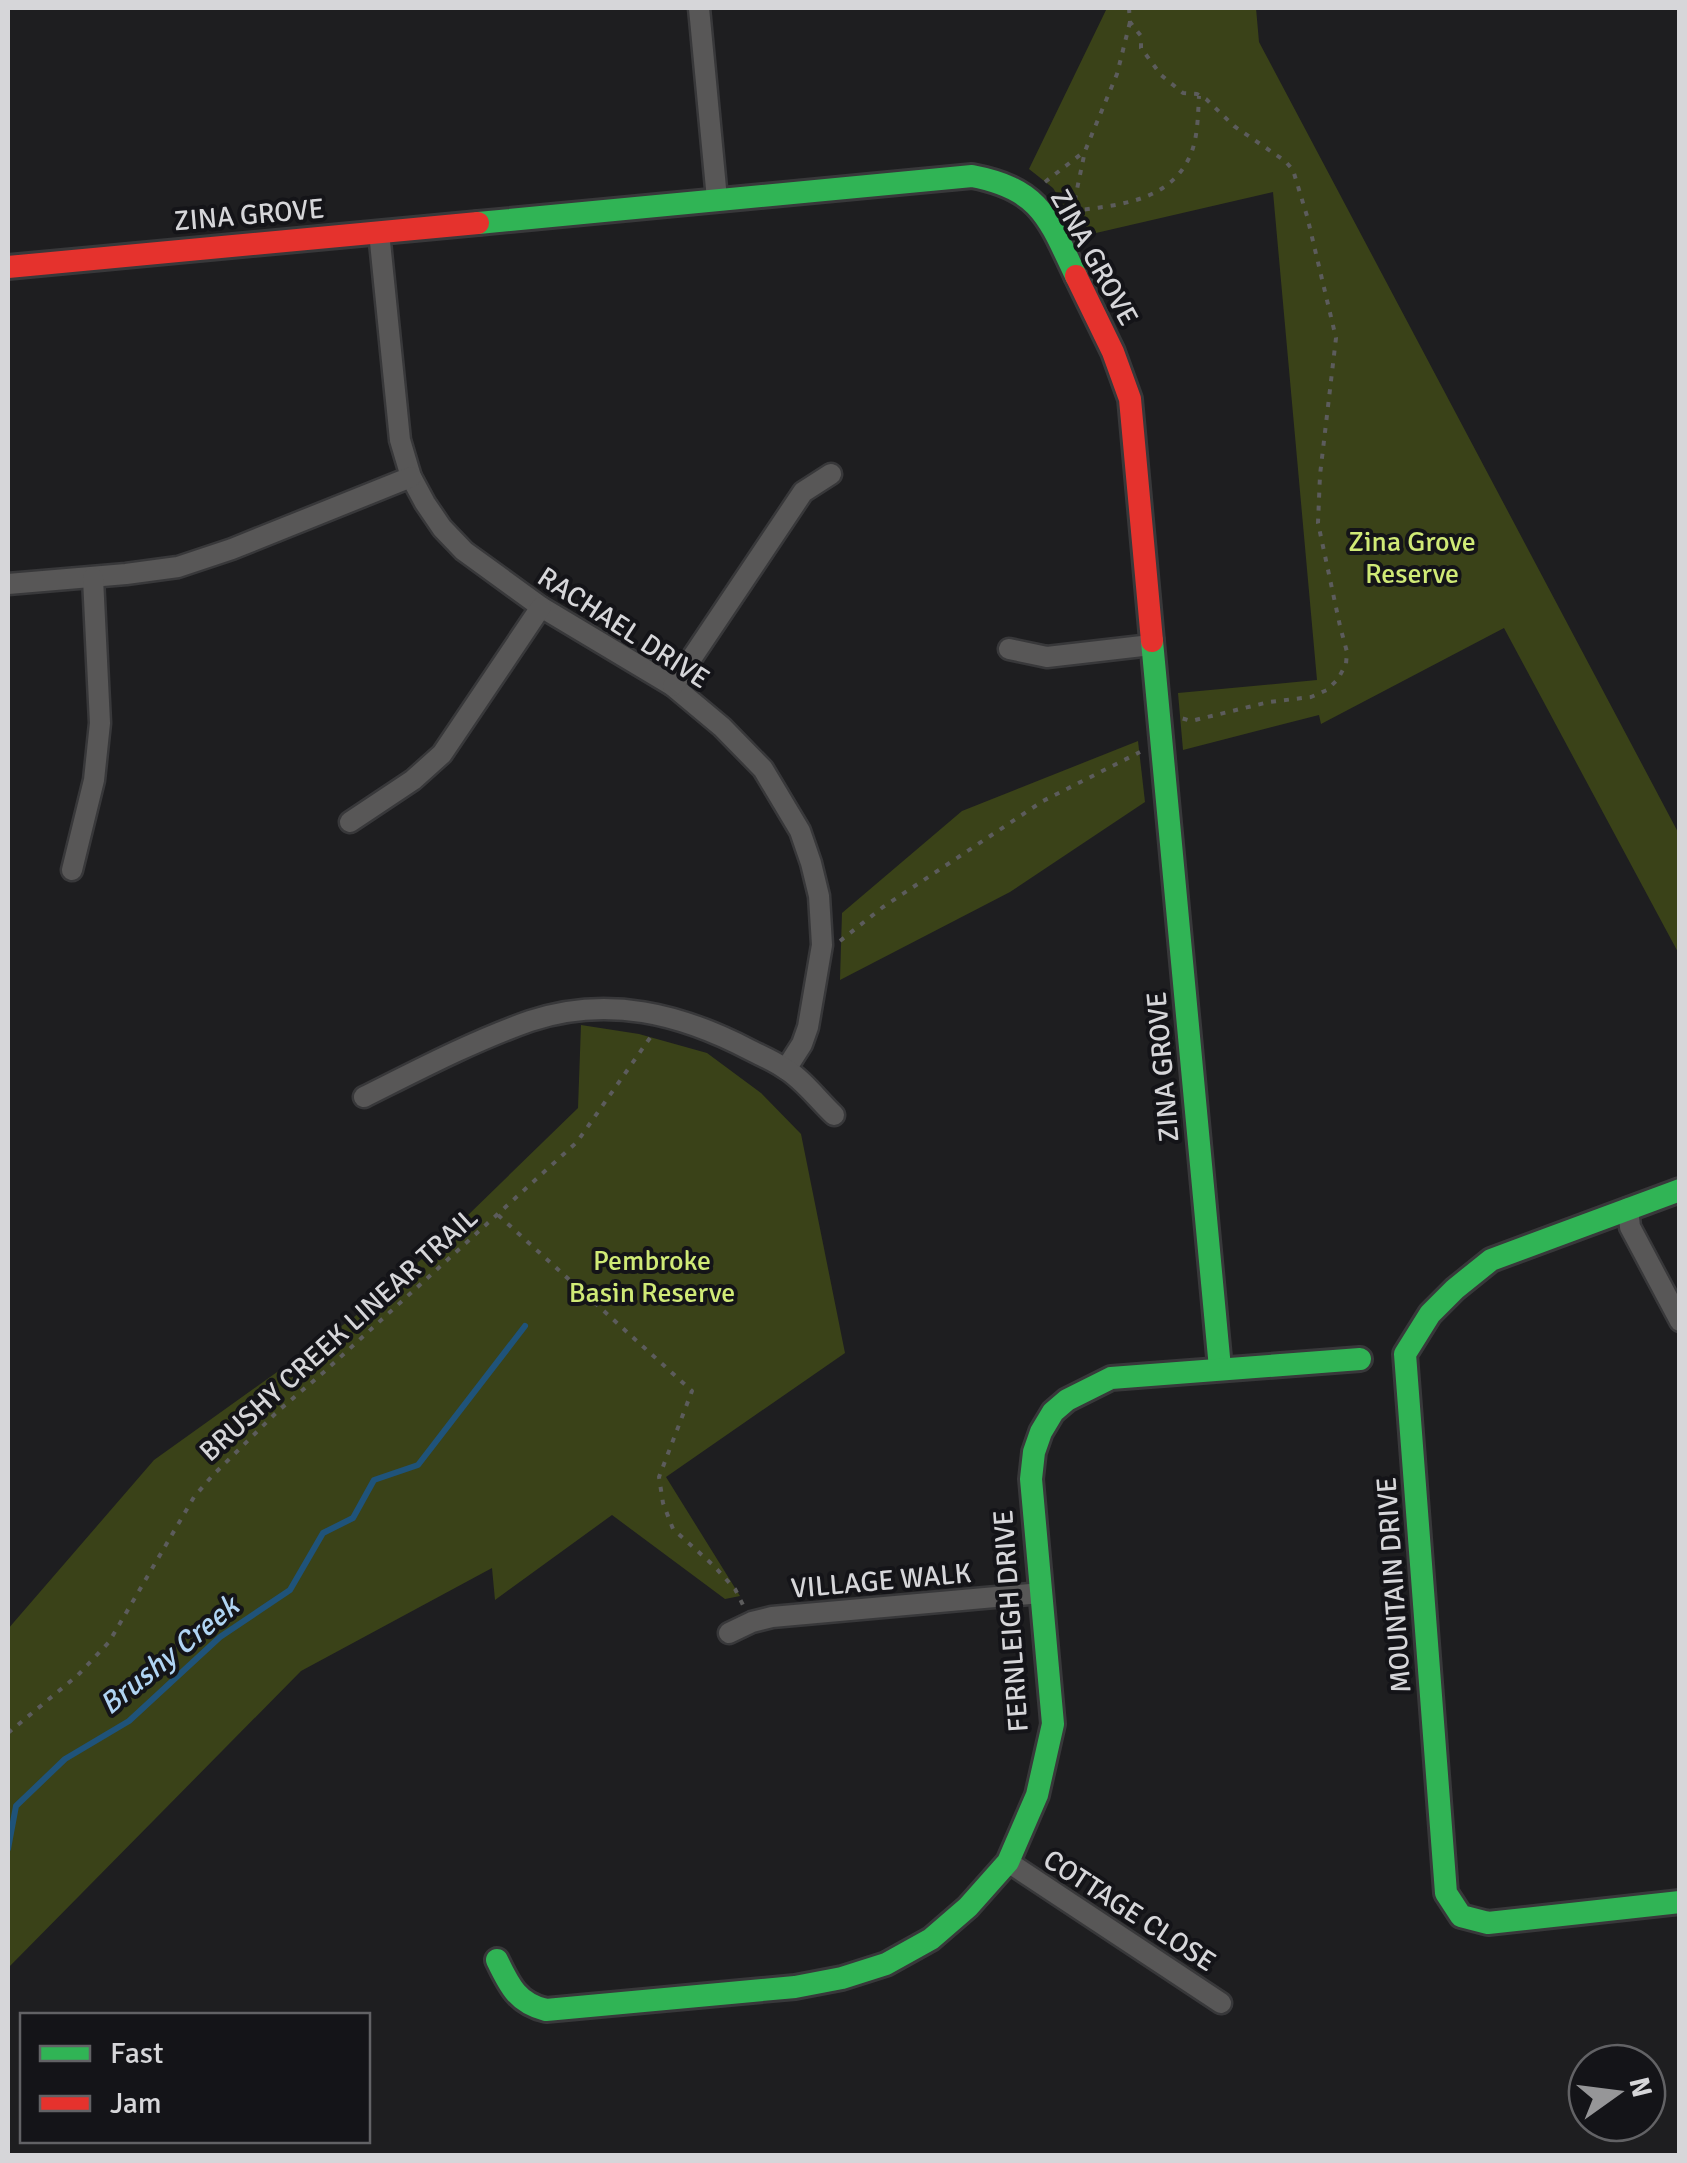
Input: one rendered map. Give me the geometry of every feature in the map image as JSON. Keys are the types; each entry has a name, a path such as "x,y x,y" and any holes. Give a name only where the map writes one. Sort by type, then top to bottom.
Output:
{"street":[{"path":"700,8 718,200"},
{"name":"ZINA GROVE","path":"8,267 972,176 999,181 1026,195 1040,210 1064,252 1122,367 1130,399 1220,1368"},
{"name":"RACHAEL DRIVE","path":"379,232 400,440 411,477 425,504 464,552 540,606 673,686 722,727 764,769 800,831 820,896 822,946 808,1027 786,1069"},
{"path":"673,686 803,492 831,474"},
{"path":"8,584 178,567 411,477"},
{"path":"72,870 94,780 100,723 93,578"},
{"path":"350,822 413,780 442,754 540,606"},
{"path":"1010,650 1047,656 1151,644"},
{"path":"364,1096 464,1047 534,1020 582,1010 619,1009 668,1016 714,1031 786,1069 834,1115"},
{"name":"MOUNTAIN DRIVE","path":"1680,1190 1491,1260 1430,1314 1405,1354 1446,1893 1461,1916 1488,1923 1680,1902"},
{"path":"1628,1208 1630,1227 1680,1321"},
{"name":"FERNLEIGH DRIVE","path":"496,1960 518,2000 546,2010 842,1978 886,1964 931,1939 968,1908 1008,1862 1037,1794 1053,1724 1031,1479 1038,1442 1053,1412 1066,1400 1111,1378 1360,1358"},
{"name":"VILLAGE WALK","path":"729,1633 772,1617 1040,1592"},
{"name":"COTTAGE CLOSE","path":"1008,1862 1222,2002"}],"path":[{"path":"1064,252 1085,152 1117,74 1130,22 1129,8"},
{"path":"822,946 841,941 884,907 1043,802 1148,746 1160,720 1192,721 1268,702 1310,697 1327,690 1346,664 1348,652 1318,523 1336,338 1297,181 1285,161 1199,96 1182,93 1162,75 1141,48 1141,36 1130,22"},
{"path":"1124,46 1141,48"},
{"path":"1072,211 1123,204 1161,191 1179,175 1192,149 1199,96"},
{"path":"1026,195 1085,152"},
{"name":"BRUSHY CREEK LINEAR TRAIL","path":"8,1733 78,1675 110,1642 194,1497 213,1474 577,1142 668,1016"},
{"path":"498,1215 692,1391 660,1478 663,1504 673,1529 735,1589"}],"green space":[{"name":"Zina Grove Reserve","path":"1107,8 1256,8 1259,42 1679,834 1679,954 1504,628 1321,724 1319,715 1183,750 1178,693 1317,680 1273,192 1083,236 1053,188 1029,169"},
{"path":"1138,741 1145,802 1010,892 840,980 842,913 962,811"},
{"name":"Pembroke Basin Reserve","path":"581,1025 639,1034 707,1053 761,1093 801,1134 845,1353 666,1477 740,1596 725,1599 612,1515 495,1600 492,1568 301,1671 8,1968 8,1629 154,1460 354,1317 430,1252 578,1108"}],"waterway":[{"name":"Brushy Creek","path":"8,1849 16,1806 65,1759 129,1721 220,1637 290,1590 323,1533 353,1518 374,1480 418,1465 525,1326"}],"traffic: fast":[{"path":"478,223 972,176 1013,189 1039,209 1058,237 1076,276"},
{"path":"1152,641 1220,1368"},
{"path":"1680,1190 1491,1260 1430,1314 1405,1354 1446,1893 1461,1916 1488,1923 1680,1902"},
{"path":"497,1960 521,1998 546,2010 795,1987 886,1964 931,1939 968,1907 1008,1862 1037,1795 1053,1724 1031,1479 1034,1452 1053,1412 1067,1400 1111,1378 1360,1359"}],"traffic: jam":[{"path":"8,267 478,223"},
{"path":"1076,276 1113,352 1130,399 1152,641"}]}
